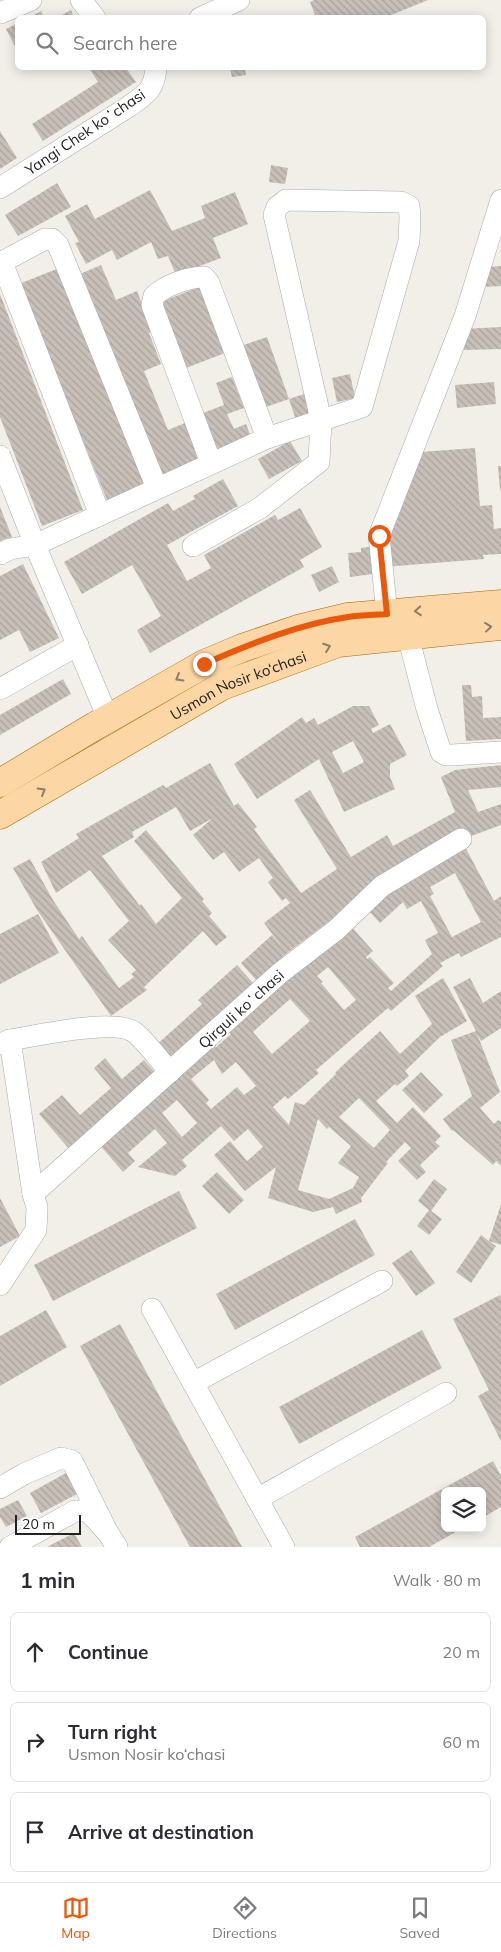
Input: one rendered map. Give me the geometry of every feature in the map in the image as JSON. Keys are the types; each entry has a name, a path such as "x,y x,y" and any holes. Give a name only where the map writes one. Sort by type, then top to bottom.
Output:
{"main road":[{"name":"Usmon Nosir ko‘chasi","path":"0,784 108,718 204,664 242,648 301,628 347,617 501,604"},
{"name":"Usmon Nosir ko‘chasi","path":"0,815 222,686 338,643 501,626"}],"street":[{"path":"0,13 31,0"},
{"path":"80,0 92,15"},
{"path":"206,15 239,0"},
{"path":"144,70 156,75"},
{"name":"Yangi Chek koʻchasi","path":"0,188 128,107 148,92 156,75"},
{"path":"0,554 10,549 35,545 267,438 322,420 362,407 409,241 409,206 401,202 286,200 277,207 274,215 322,420 319,462 260,508 194,546"},
{"path":"387,614 379,536 465,316 501,200"},
{"path":"100,515 1,262 45,239 52,239 58,245 157,488"},
{"path":"212,463 152,305 154,296 160,290 196,277 204,277 209,283 267,438"},
{"path":"0,456 35,545 108,718"},
{"path":"408,636 427,709 441,752 446,755 452,755 501,752"},
{"path":"0,689 78,645"},
{"name":"Qirguli koʻchasi","path":"33,1194 280,973 336,930 382,886 461,839"},
{"path":"0,1285 36,1230 37,1207 5,1042 83,1028 121,1027 134,1032 170,1072"},
{"path":"193,1383 382,1281"},
{"path":"152,1309 284,1547"},
{"path":"257,1498 446,1393"},
{"path":"0,1488 24,1474 61,1458 72,1461 112,1540"},
{"path":"10,1547 75,1511 88,1511 112,1540"}],"building":[{"path":"314,0 428,0 391,15 315,15 310,2"},
{"path":"71,10 73,15 62,15"},
{"path":"41,11 43,15 34,15"},
{"path":"15,24 15,46 6,29"},
{"path":"90,70 127,70 136,82 43,141 32,124 98,82"},
{"path":"230,70 245,70 246,75 232,77"},
{"path":"0,131 17,158 0,169"},
{"path":"271,165 288,168 285,184 269,182"},
{"path":"57,183 71,207 18,236 5,215"},
{"path":"150,190 172,231 205,218 201,206 235,192 248,224 213,238 221,258 176,275 168,256 158,259 151,242 117,260 112,250 86,264 75,243 79,242 65,216 87,204 95,219"},
{"path":"101,265 116,300 137,291 153,331 149,333 161,364 144,371 168,430 185,423 200,460 162,476 80,274"},
{"path":"501,266 501,286 481,287 488,267"},
{"path":"59,268 146,484 107,500 19,284"},
{"path":"199,287 225,353 186,368 161,302"},
{"path":"0,294 83,510 42,526 0,417"},
{"path":"501,327 501,349 464,350 463,329"},
{"path":"267,337 289,399 263,408 241,346"},
{"path":"350,374 355,398 337,402 332,378"},
{"path":"232,377 244,408 227,414 234,429 246,424 252,439 218,452 203,413 224,405 216,383"},
{"path":"494,382 496,404 457,408 455,385"},
{"path":"307,393 314,414 296,420 289,399"},
{"path":"290,441 302,461 269,479 258,459"},
{"path":"475,448 480,506 492,505 494,529 501,528 501,554 483,555 484,559 384,567 382,536 421,452"},
{"path":"498,466 501,466 501,490 500,490"},
{"path":"223,479 238,506 167,545 187,581 211,568 204,555 275,515 278,520 300,508 322,547 300,560 304,567 150,653 137,630 161,616 132,565 82,594 64,562 168,503 173,511 195,499 193,496"},
{"path":"0,507 12,537 0,541"},
{"path":"376,546 380,573 350,577 348,553 361,552 361,548"},
{"path":"23,564 59,638 30,652 19,630 0,640 0,576"},
{"path":"332,566 339,582 319,592 311,575"},
{"path":"63,679 71,694 0,735 0,715"},
{"path":"462,685 471,685 472,697 482,696 483,718 501,717 501,739 466,741"},
{"path":"353,706 369,706 379,725 371,729 373,733 390,724 407,755 390,764 390,777 395,789 344,812 319,759 257,799 234,764 302,717 306,723 314,718 318,725","holes":["353,741 364,762 343,773 332,752"]},
{"path":"210,763 234,806 238,803 257,827 254,829 301,893 337,869 294,800 310,790 351,857 387,835 393,846 455,812 441,777 455,770 501,765 501,787 468,790 478,812 501,804 501,825 466,838 356,901 287,953 257,981 241,963 272,935 282,947 264,923 290,903 286,898 282,901 268,882 273,878 259,858 239,872 224,852 213,860 193,835 213,818 190,831 176,807 132,832 134,837 102,856 156,924 182,898 134,841 146,830 204,899 202,901 212,913 209,916 227,937 216,946 203,931 144,987 147,990 111,1016 37,910 13,868 30,859 53,900 79,939 82,936 119,988 134,977 131,974 136,970 108,940 129,921 90,870 56,893 41,862 79,838 76,834 163,785 166,788"},
{"path":"464,845 494,901 501,896 501,937 461,957 459,953 440,963 443,966 391,1011 388,1008 316,1070 319,1073 288,1099 285,1096 273,1107 289,1125 295,1102 304,1105 380,1031 400,1054 432,1024 415,996 443,978 467,1021 440,1037 405,1071 409,1076 397,1086 395,1084 376,1101 397,1123 413,1107 441,1136 435,1142 440,1146 420,1165 426,1172 417,1180 398,1161 411,1148 405,1142 386,1162 388,1163 361,1198 362,1202 336,1214 333,1207 313,1212 268,1198 276,1167 245,1191 214,1155 230,1141 247,1161 263,1147 248,1129 234,1141 221,1126 182,1160 187,1166 175,1176 138,1167 167,1143 155,1129 128,1153 135,1161 123,1172 98,1143 217,1041 215,1048 231,1034 229,1032 349,924 373,951 366,957 367,959 370,957 394,983 388,988 391,991 432,954 425,940 438,933 421,901 407,909 403,902 380,923 367,909 393,885","holes":["455,873 481,922 452,937 430,896 434,894 430,887","328,967 356,1000 344,1010 321,983 323,982 317,976","290,999 310,1021 272,1054 253,1032","214,1060 222,1074 236,1062 256,1086 244,1095 237,1087 211,1109 206,1103 209,1100 191,1079","359,1098 390,1130 374,1148 339,1117","177,1100 197,1123 182,1137 162,1113","318,1119 327,1129 329,1127 351,1146 338,1163 359,1177 353,1188 329,1199 298,1190"]},
{"path":"38,914 59,953 0,984 0,934"},
{"path":"237,965 255,985 167,1063 154,1047 202,1004 198,1000"},
{"path":"470,978 483,1003 501,991 501,1028 481,1041 477,1034 500,1092 480,1108 494,1124 498,1120 501,1122 501,1166 496,1161 493,1165 452,1131 443,1119 472,1096 451,1040 476,1031 453,987"},
{"path":"105,1058 122,1079 144,1060 157,1075 70,1150 39,1114 62,1095 80,1115 111,1088 94,1068"},
{"path":"421,1072 443,1095 424,1113 402,1090"},
{"path":"217,1172 244,1200 229,1214 202,1186"},
{"path":"434,1179 447,1189 431,1211 442,1219 429,1235 417,1226 429,1210 418,1201"},
{"path":"179,1191 197,1228 53,1301 34,1265"},
{"path":"0,1198 20,1236 0,1247"},
{"path":"501,1204 501,1245 489,1241"},
{"path":"355,1219 375,1255 235,1330 216,1294"},
{"path":"481,1235 496,1246 471,1283 456,1272"},
{"path":"411,1250 435,1283 416,1296 392,1263"},
{"path":"500,1295 501,1441 478,1396 489,1390 453,1319"},
{"path":"46,1310 67,1347 0,1386 0,1336"},
{"path":"120,1324 242,1547 190,1547 80,1346"},
{"path":"422,1330 442,1368 299,1444 279,1407"},
{"path":"493,1461 501,1476 501,1507 486,1516 486,1487 446,1487"},
{"path":"66,1473 77,1494 41,1513 30,1493"},
{"path":"441,1490 441,1532 456,1532 429,1547 360,1547 355,1537"},
{"path":"18,1500 27,1516 6,1527 0,1517 0,1509"},
{"path":"74,1533 82,1547 47,1547"}],"route":[{"path":"204,664 242,648 301,628 347,617 387,614 379,536"}]}
